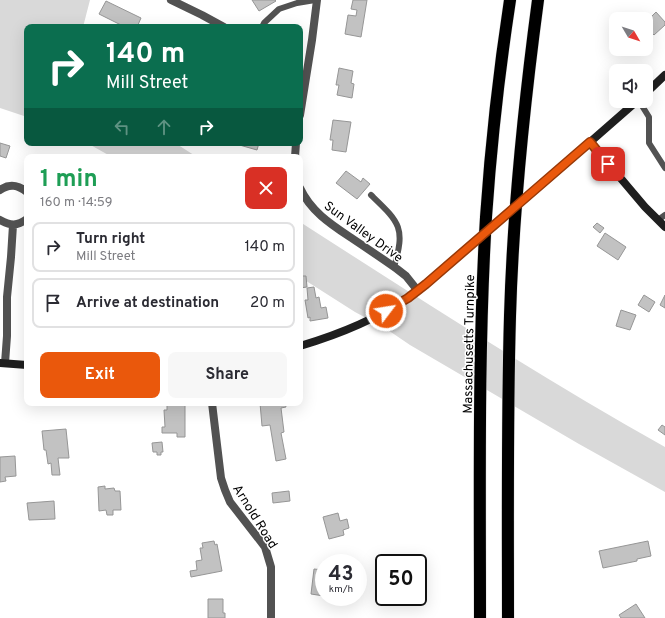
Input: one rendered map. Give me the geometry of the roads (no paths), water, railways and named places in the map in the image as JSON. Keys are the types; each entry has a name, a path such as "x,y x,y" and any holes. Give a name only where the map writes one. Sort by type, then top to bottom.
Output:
{"highway":[{"name":"Massachusetts Turnpike","path":"480,618 480,400 486,216 499,79 510,0"},
{"path":"508,618 508,406 512,270 523,127 538,0"}],"main road":[{"path":"653,87 665,76"},
{"path":"303,345 339,333 374,317 397,305 418,291 630,108"},
{"path":"590,142 645,207 665,227"},
{"path":"3,363 24,365"}],"street":[{"path":"171,0 202,14 219,24"},
{"path":"303,72 316,0"},
{"path":"0,190 12,186 21,187 24,190"},
{"name":"Sun Valley Drive","path":"303,195 321,217 394,266 406,276 418,291"},
{"path":"0,220 6,224 13,225 24,221"},
{"path":"3,363 7,336 6,297 13,225"},
{"name":"Arnold Road","path":"212,406 221,478 225,490 230,502 265,547 268,556 271,567 271,618"}],"lane":[{"path":"264,24 279,9 297,3 316,0"},
{"path":"643,108 649,117 649,143 665,168"},
{"path":"371,196 392,217 398,227 400,240 399,251 394,266"},
{"path":"658,220 665,215"}]}
